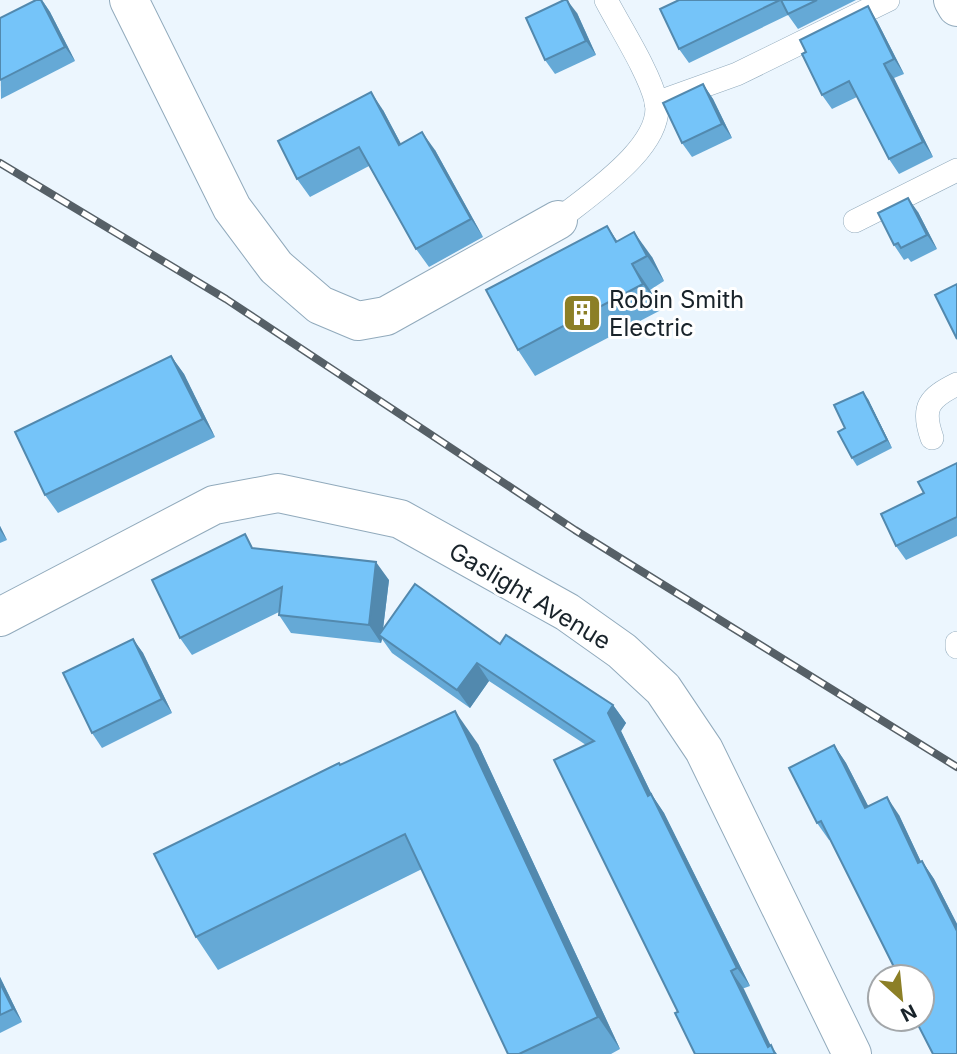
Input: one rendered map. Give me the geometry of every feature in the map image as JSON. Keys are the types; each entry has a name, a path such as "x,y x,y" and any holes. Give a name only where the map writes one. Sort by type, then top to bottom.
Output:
{"street":[{"path":"129,0 232,208 276,267 320,304 358,321 386,316 558,220"},
{"path":"953,0 957,8"},
{"name":"Gaslight Avenue","path":"0,617 214,505 278,493 400,519 566,612 622,652 663,689 704,750 852,1054"}],"lane":[{"path":"558,220 635,155 647,141 656,122 656,103 650,85 606,0"},
{"path":"656,103 737,74 888,0"},
{"path":"855,221 957,170"},
{"path":"932,438 926,421 928,404 941,392 957,384"}],"building":[{"path":"41,0 65,47 0,80 0,18"},
{"path":"567,0 586,41 545,60 526,18"},
{"path":"679,0 780,0 679,49 660,9"},
{"path":"781,0 817,0 788,14"},
{"path":"868,6 894,59 884,64 923,142 889,159 849,81 822,95 802,54 806,52 800,40"},
{"path":"703,84 722,124 682,143 663,103"},
{"path":"371,92 399,145 422,132 471,219 416,249 359,147 297,179 278,141"},
{"path":"908,198 927,235 901,248 898,243 894,245 878,213"},
{"path":"607,226 616,242 634,232 647,256 632,264 643,284 518,350 486,290"},
{"path":"957,284 957,339 935,295"},
{"path":"171,356 203,419 45,495 15,432"},
{"path":"863,392 887,440 852,458 838,432 845,428 834,405"},
{"path":"957,463 957,517 896,546 881,514 924,493 918,482"},
{"path":"245,534 252,548 376,562 369,625 279,615 282,587 180,638 152,580"},
{"path":"415,584 500,644 506,635 613,705 608,713 737,968 731,971 768,1047 771,1045 775,1054 695,1054 675,1013 678,1012 554,760 594,741 477,663 457,690 379,635"},
{"path":"133,639 162,699 92,733 63,673"},
{"path":"455,711 598,1017 519,1054 508,1054 405,834 196,937 154,854 339,763 340,765"},
{"path":"834,745 865,808 887,797 918,863 922,861 957,931 957,1054 933,1054 922,1033 936,1033 936,963 892,963 821,821 817,823 789,768"},
{"path":"0,983 13,1009 0,1015"}],"railway":[{"path":"0,163 226,299 575,530 957,767"}],"place":[{"name":"Robin Smith Electric","path":"582,313"}]}
